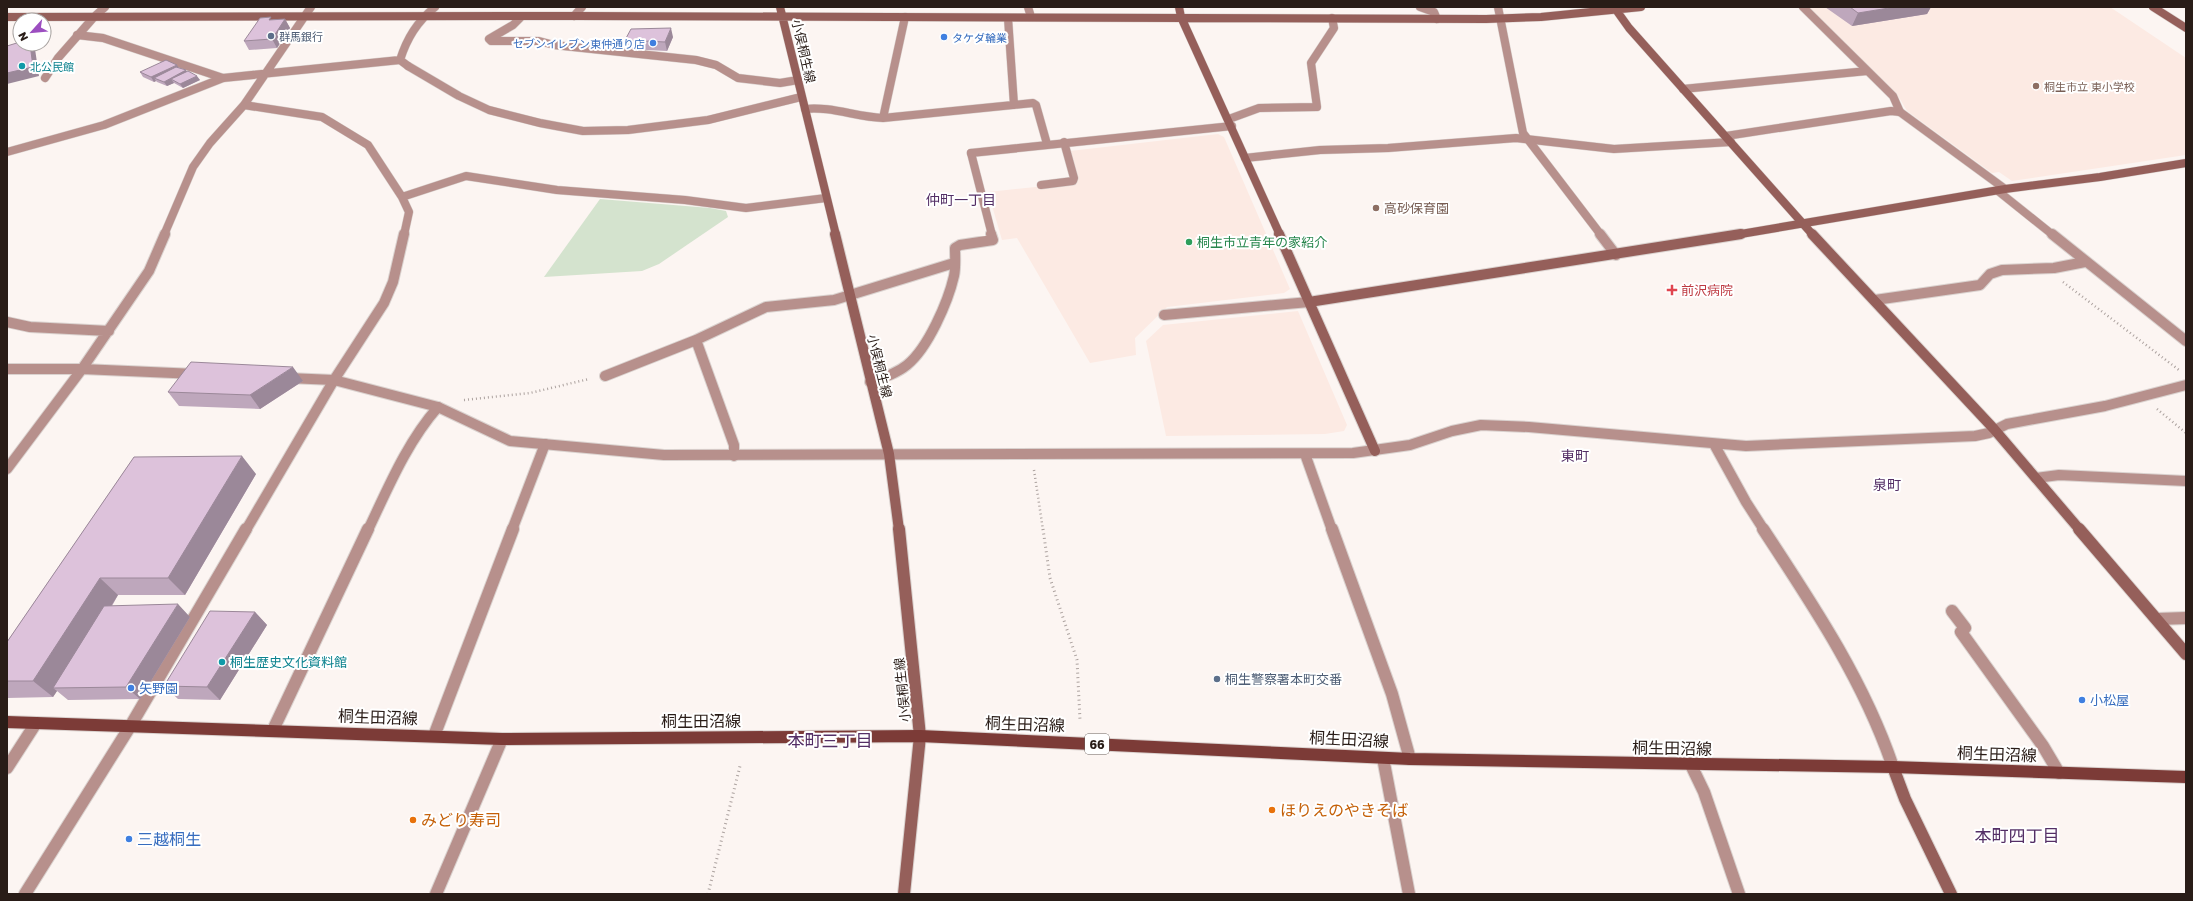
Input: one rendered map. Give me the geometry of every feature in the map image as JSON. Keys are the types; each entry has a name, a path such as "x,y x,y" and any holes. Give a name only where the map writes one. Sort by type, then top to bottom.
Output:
{"main road":[{"name":"桐生田沼線","path":"7,722 131,725 502,739 920,736 1410,759 1893,768 2186,777"}],"street":[{"path":"45,78 58,58 94,17 105,7"},
{"path":"7,469 109,332 149,271 193,167 210,143 244,105 306,16 310,7"},
{"path":"400,60 407,38 423,16 435,7"},
{"path":"574,16 582,7"},
{"name":"小俣桐生線","path":"780,7 849,296 889,454 897,505 920,736 904,894"},
{"path":"1028,7 1031,17"},
{"path":"1179,7 1181,17 1230,123 1375,451"},
{"path":"1420,7 1434,12 1437,19"},
{"path":"1498,7 1513,91 1525,138 1616,255"},
{"path":"7,17 574,16 1500,19 1641,7"},
{"path":"1803,7 1893,96 1900,112 2001,190 2085,262 2186,341"},
{"path":"2153,7 2186,28"},
{"path":"1615,9 1629,28 1802,223 1994,429 2186,654"},
{"path":"521,17 515,25 494,34 489,39 491,41 539,41 554,45 696,60 716,65 738,78 780,83 798,80"},
{"path":"883,118 905,17"},
{"path":"1008,18 1014,105"},
{"path":"870,382 891,375 919,351 932,330 954,275 955,248 960,245 993,240 971,153 1230,123 1259,108 1317,107 1311,63 1334,28 1332,18"},
{"path":"77,36 103,38 223,78"},
{"path":"7,152 104,124 223,78 400,60 459,96 489,110 540,123 583,131 628,130 708,120 801,97"},
{"path":"1683,89 1867,71"},
{"path":"805,109 815,108 856,116 883,118 1033,103 1036,105 1047,144"},
{"path":"25,894 131,725 334,380 384,302 393,282 409,212 402,197 368,145 328,121 312,115 244,105"},
{"path":"1245,158 1320,150 1388,148 1525,138 1614,149 1728,139 1890,111 1900,112"},
{"path":"1041,185 1073,181 1074,178 1064,142"},
{"path":"1164,315 1309,302 1616,255 2001,190 2100,177 2186,163"},
{"path":"402,197 466,176 557,190 685,200 746,208 826,198"},
{"path":"1875,300 1980,285 1990,274 2002,270 2045,268 2085,262"},
{"path":"605,376 696,340 766,307 834,300 954,263"},
{"path":"7,322 30,327 109,332"},
{"path":"696,340 734,445 734,456"},
{"path":"7,369 82,369 208,374"},
{"path":"279,377 334,380 438,406 501,438 545,444 664,455 734,456 889,454 1305,454 1375,451 1410,445 1452,431 1481,425 1529,427 1746,446 1879,442 1975,436 2007,424 2142,398 2186,385"},
{"path":"273,730 370,524 407,453 429,416 438,406"},
{"path":"434,736 545,444"},
{"path":"1714,444 1746,502 1817,611 1850,668 1884,740 1905,799 1951,894"},
{"path":"1305,454 1392,694 1410,759"},
{"path":"2036,478 2059,475 2186,481"},
{"path":"1952,610 1965,628 1961,632 2043,746 2059,772"},
{"path":"2157,619 2186,618"},
{"path":"7,768 36,723"},
{"path":"436,894 502,739"},
{"path":"1383,758 1409,894"},
{"path":"1692,765 1704,792 1739,894"}],"path":[{"path":"2045,268 2180,370"},
{"path":"462,400 530,393 605,376"},
{"path":"2142,398 2186,433"},
{"path":"1031,454 1050,578 1077,660 1080,720"},
{"path":"708,894 740,766"}],"shaded area":[{"name":"桐生市立 東小学校","path":"1806,7 2110,7 2186,58 2186,155 2012,181 1999,172 1992,173 1907,111 1900,99"},
{"path":"1218,134 1224,137 1290,289 1284,293 1167,307 1135,338 1136,355 1090,363 1017,238 1002,240 988,192 1074,183 1078,180 1070,151"},
{"path":"1298,311 1347,425 1344,431 1325,434 1166,436 1146,341 1163,325"}],"green space":[{"path":"600,199 710,208 726,211 728,217 659,264 642,271 544,277"}],"building":[{"path":"1850,7 1895,7 1858,13"},
{"path":"271,17 269,20 285,19 272,39 244,41 260,18"},
{"path":"671,28 665,42 625,40 631,29"},
{"path":"12,44 12,52 31,52 33,67 7,73 7,46"},
{"path":"166,60 177,65 151,77 140,72"},
{"path":"176,67 186,70 164,82 154,78"},
{"path":"188,71 197,76 180,84 171,79"},
{"path":"191,362 293,367 250,395 168,392"},
{"path":"242,456 168,578 100,578 33,681 7,681 7,642 134,457"},
{"path":"178,604 126,687 53,688 104,606"},
{"path":"210,611 255,612 207,687 164,686"}],"place":[{"name":"群馬銀行","path":"271,36"},
{"name":"タケダ輪業","path":"944,37"},
{"name":"セブンイレブン東仲通り店","path":"653,43"},
{"name":"北公民館","path":"22,66"},
{"name":"桐生市立 東小学校","path":"2036,86"},
{"name":"高砂保育園","path":"1376,208"},
{"name":"桐生市立青年の家紹介","path":"1189,242"},
{"name":"前沢病院","path":"1672,290"},
{"name":"桐生歴史文化資料館","path":"222,662"},
{"name":"桐生警察署本町交番","path":"1217,679"},
{"name":"矢野園","path":"131,688"},
{"name":"小松屋","path":"2082,700"},
{"name":"ほりえのやきそば","path":"1272,810"},
{"name":"みどり寿司","path":"413,820"},
{"name":"三越桐生","path":"129,839"}],"district":[{"name":"仲町一丁目","path":"961,199"},
{"name":"東町","path":"1575,455"},
{"name":"泉町","path":"1887,484"},
{"name":"本町三丁目","path":"830,740"},
{"name":"本町四丁目","path":"2017,835"}]}
